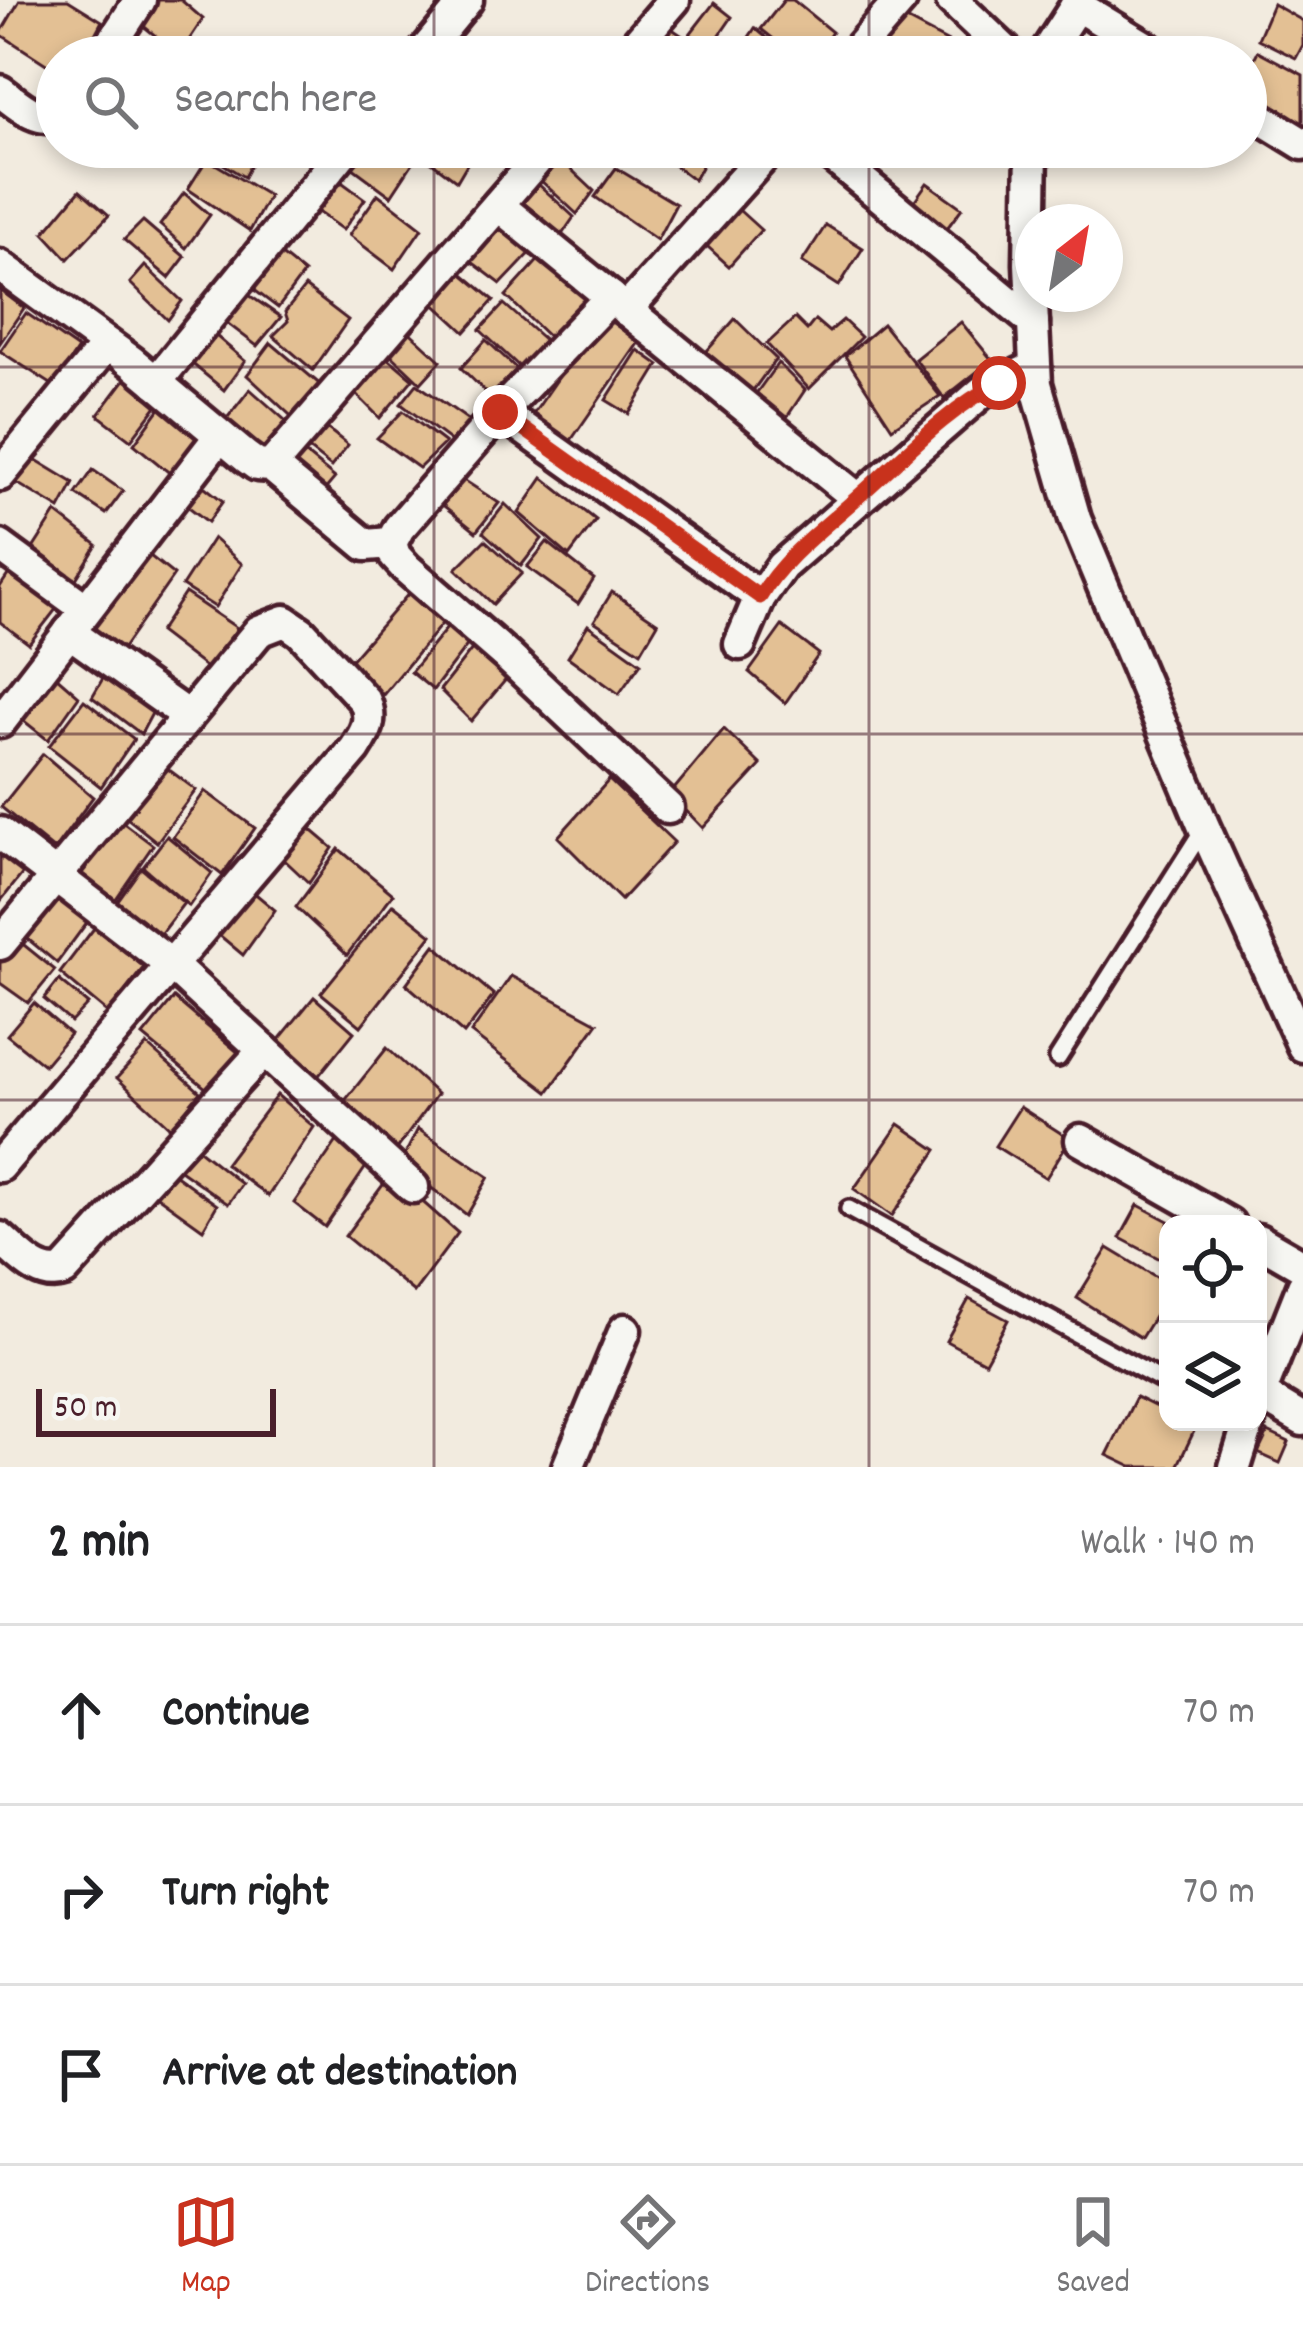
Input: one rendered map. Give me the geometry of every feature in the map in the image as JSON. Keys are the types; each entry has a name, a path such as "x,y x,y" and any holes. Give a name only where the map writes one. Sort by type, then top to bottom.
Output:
{"street":[{"path":"117,36 140,0"},
{"path":"437,36 467,0"},
{"path":"644,36 674,0"},
{"path":"869,36 901,0"},
{"path":"952,0 990,36"},
{"path":"1056,36 1078,2 1130,36"},
{"path":"0,91 36,115"},
{"path":"1267,122 1303,144"},
{"path":"156,382 330,168"},
{"path":"271,466 530,168"},
{"path":"668,808 406,568 395,556 392,542 398,528 500,412 618,303 751,168"},
{"path":"846,168 1033,322"},
{"path":"1031,204 1032,168"},
{"path":"498,206 857,498"},
{"path":"0,266 156,382 256,465 271,466 366,545 392,542"},
{"path":"1032,312 1035,376 1075,519 1204,827 1303,1046"},
{"path":"0,475 107,344"},
{"path":"740,644 760,597 782,566 982,392 1035,376"},
{"path":"500,412 760,597"},
{"path":"0,722 220,436"},
{"path":"0,546 186,715"},
{"path":"0,944 259,631 285,621 365,701 370,714 367,732 355,749 0,1166"},
{"path":"0,833 170,964 413,1187"},
{"path":"0,1238 40,1271 53,1276 64,1271 264,1050"},
{"path":"1082,1141 1213,1215"},
{"path":"1267,1245 1303,1266"},
{"path":"1267,1372 1303,1286"},
{"path":"568,1467 625,1330"},
{"path":"1267,1415 1303,1420"},
{"path":"1235,1467 1245,1431"}],"lane":[{"path":"1058,1058 1204,827"},
{"path":"849,1209 1159,1379"}],"building":[{"path":"20,0 68,0 102,21 94,36 36,36 36,57 0,34"},
{"path":"151,0 181,0 203,19 192,36 156,36 136,20"},
{"path":"784,0 793,0 832,32 829,36 770,36 761,29"},
{"path":"714,3 732,17 719,36 690,34"},
{"path":"1273,4 1303,21 1303,45 1296,58 1267,44 1267,36 1259,36"},
{"path":"895,14 937,36 883,36"},
{"path":"662,22 683,36 650,36"},
{"path":"1267,56 1303,75 1303,138 1267,116"},
{"path":"201,168 222,168 269,196 250,231 188,189"},
{"path":"353,168 409,168 391,196"},
{"path":"440,168 465,168 457,181"},
{"path":"547,168 570,168 594,191 577,214 538,178"},
{"path":"616,168 676,204 657,240 595,197"},
{"path":"678,168 701,168 694,180"},
{"path":"332,175 365,199 343,230 309,206"},
{"path":"537,183 574,217 561,236 521,201"},
{"path":"927,183 962,208 942,235 910,207"},
{"path":"80,190 109,215 68,259 44,233"},
{"path":"184,193 210,215 186,248 160,225"},
{"path":"378,194 422,228 394,269 349,235"},
{"path":"729,201 761,230 729,266 697,237"},
{"path":"497,214 539,244 501,284 464,256"},
{"path":"143,221 185,257 169,278 124,240"},
{"path":"826,225 863,248 839,286 802,262"},
{"path":"274,249 304,273 278,308 245,283"},
{"path":"543,255 593,296 553,341 506,296"},
{"path":"145,266 182,301 168,320 130,283"},
{"path":"453,266 494,300 465,332 427,297"},
{"path":"305,287 348,320 313,370 273,336 288,321 285,312"},
{"path":"240,289 281,317 257,346 219,317"},
{"path":"0,290 24,308 0,343"},
{"path":"504,304 548,343 523,370 480,330"},
{"path":"26,313 78,349 54,386 0,351"},
{"path":"602,315 639,342 565,449 527,423"},
{"path":"795,318 807,330 815,320 829,332 843,320 861,337 809,389 767,344"},
{"path":"735,319 776,359 746,400 698,361"},
{"path":"961,322 992,360 944,398 915,359"},
{"path":"883,324 940,396 892,428 845,356"},
{"path":"402,325 441,361 421,383 383,347"},
{"path":"208,329 245,361 224,390 184,357"},
{"path":"486,340 518,370 493,399 461,368"},
{"path":"271,343 329,392 301,425 247,375"},
{"path":"638,350 659,365 629,414 606,400"},
{"path":"380,351 413,379 380,418 350,388"},
{"path":"778,363 805,390 779,429 750,402"},
{"path":"129,374 163,398 131,440 98,415"},
{"path":"417,384 477,426 460,448 401,404"},
{"path":"250,389 295,429 270,459 224,422"},
{"path":"163,404 209,443 178,480 134,444"},
{"path":"403,411 445,443 419,468 377,438"},
{"path":"319,422 348,445 331,467 302,444"},
{"path":"297,447 335,478 318,498 282,464"},
{"path":"28,455 74,483 60,509 15,482"},
{"path":"93,470 123,491 106,514 76,494"},
{"path":"453,473 499,503 476,532 434,498"},
{"path":"543,478 596,520 569,556 519,513"},
{"path":"196,480 223,501 208,522 181,501"},
{"path":"505,504 542,539 521,566 483,532"},
{"path":"56,513 97,545 71,587 29,555"},
{"path":"213,538 242,564 215,607 182,586"},
{"path":"485,540 522,573 493,604 456,569"},
{"path":"547,542 594,579 578,604 527,567"},
{"path":"140,548 174,575 116,658 77,631"},
{"path":"12,569 60,604 29,644 0,622 0,587"},
{"path":"416,585 450,614 383,695 349,662"},
{"path":"612,592 658,623 641,652 594,621"},
{"path":"185,593 237,628 210,671 159,632"},
{"path":"455,618 475,635 433,690 411,672"},
{"path":"588,625 641,663 619,694 568,657"},
{"path":"782,626 819,654 785,703 749,672"},
{"path":"479,640 514,670 471,721 440,690"},
{"path":"109,668 157,704 141,734 92,697"},
{"path":"48,669 79,696 48,740 14,713"},
{"path":"84,700 134,739 101,787 49,746"},
{"path":"724,729 761,765 703,828 670,794"},
{"path":"43,754 93,797 54,850 1,807"},
{"path":"156,760 196,790 157,842 116,809"},
{"path":"609,780 674,842 621,900 558,837"},
{"path":"205,791 255,828 222,875 173,837"},
{"path":"113,815 153,845 115,900 71,866"},
{"path":"301,821 333,848 309,883 275,851"},
{"path":"167,836 212,873 189,906 143,867"},
{"path":"339,849 393,894 347,955 296,907"},
{"path":"0,854 23,873 0,902"},
{"path":"141,868 184,903 158,937 116,903"},
{"path":"245,885 275,910 243,955 212,929"},
{"path":"50,891 88,921 57,963 18,931"},
{"path":"393,904 432,935 361,1026 321,993"},
{"path":"95,927 144,967 108,1013 60,973"},
{"path":"14,937 55,970 28,1003 0,983 0,953"},
{"path":"435,945 494,995 464,1034 406,984"},
{"path":"511,976 598,1023 548,1092 471,1033"},
{"path":"59,980 88,1004 71,1022 44,999"},
{"path":"314,997 354,1032 316,1079 277,1042"},
{"path":"174,998 240,1054 208,1090 143,1036"},
{"path":"34,1003 70,1034 44,1065 7,1035"},
{"path":"147,1045 200,1092 171,1128 117,1078"},
{"path":"387,1048 437,1094 392,1156 339,1108"},
{"path":"277,1095 314,1127 268,1196 225,1164"},
{"path":"1020,1107 1070,1139 1046,1178 995,1146"},
{"path":"899,1124 937,1150 892,1216 854,1189"},
{"path":"418,1129 489,1177 467,1215 400,1164"},
{"path":"342,1134 370,1161 325,1227 294,1203"},
{"path":"190,1143 242,1184 228,1204 170,1163"},
{"path":"167,1169 217,1205 203,1229 150,1191"},
{"path":"391,1174 458,1233 414,1292 345,1236"},
{"path":"1138,1205 1159,1216 1159,1258 1120,1238"},
{"path":"1108,1248 1159,1279 1159,1309 1141,1338 1077,1298"},
{"path":"969,1299 1008,1320 985,1362 946,1341"},
{"path":"1136,1397 1159,1408 1159,1431 1194,1431 1177,1467 1132,1467 1107,1455"},
{"path":"1268,1432 1289,1442 1280,1463 1258,1453"}],"route":[{"path":"500,412 760,597 782,566 903,457 999,383"}]}
